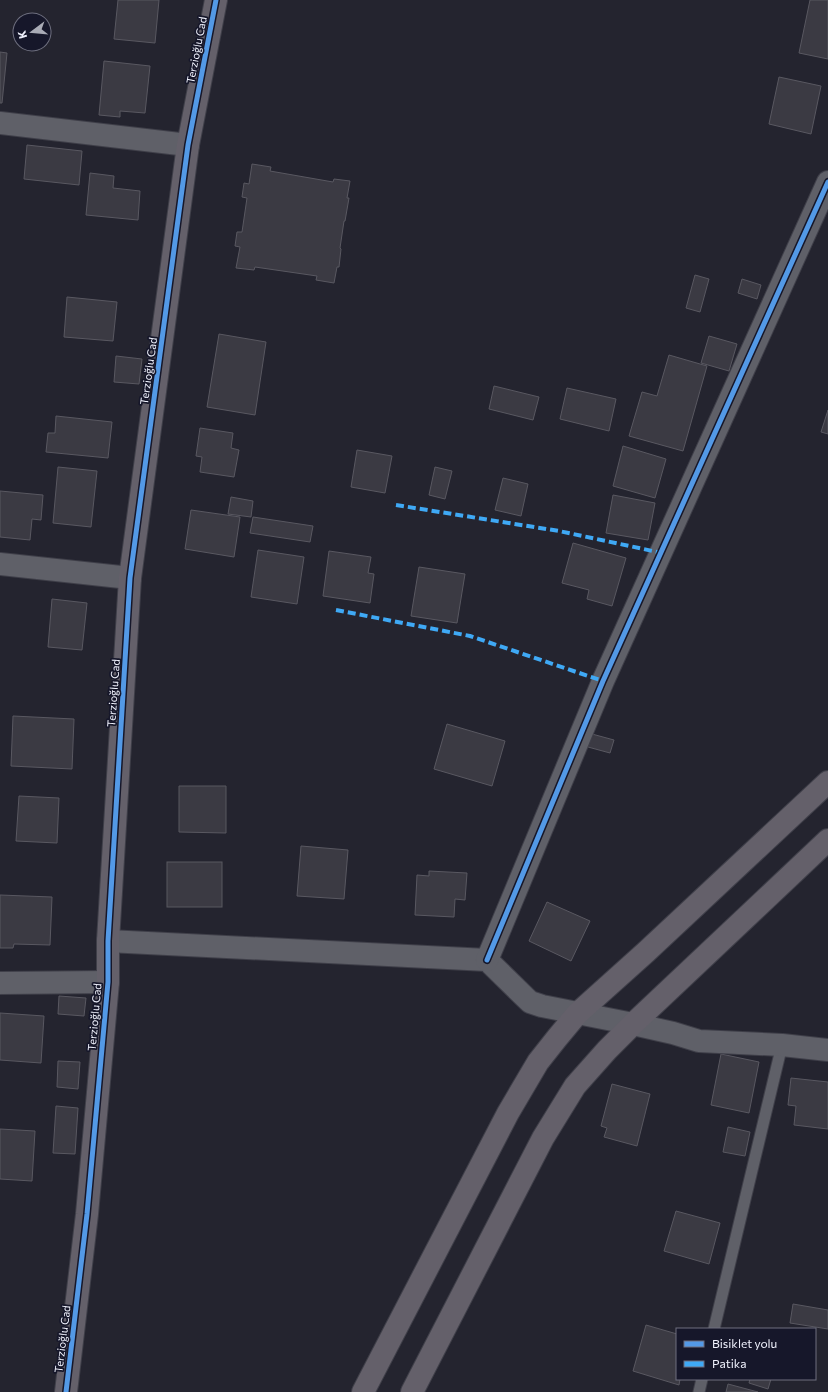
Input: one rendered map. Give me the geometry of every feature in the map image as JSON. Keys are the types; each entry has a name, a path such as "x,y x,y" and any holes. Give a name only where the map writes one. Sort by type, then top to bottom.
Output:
{"street":[{"name":"Terzioğlu Cad","path":"66,1392 87,1214 108,982 108,942 130,578 188,145 216,0"},
{"path":"0,123 188,145"},
{"path":"487,960 603,681 828,182"},
{"path":"0,564 130,578"},
{"path":"363,1392 508,1113 538,1062 577,1014 646,952 828,782"},
{"path":"412,1392 543,1138 576,1086 607,1050 633,1024 828,840"},
{"path":"108,942 487,960 530,1002 542,1006 633,1024 699,1042 782,1045 828,1050"},
{"path":"0,983 108,982"}],"lane":[{"path":"714,1328 782,1045"},
{"path":"699,1392 702,1380"}],"building":[{"path":"118,0 159,0 155,43 114,39"},
{"path":"810,0 828,0 828,59 799,53"},
{"path":"0,52 7,53 2,103 0,103"},
{"path":"104,61 150,66 145,113 120,111 120,117 99,115"},
{"path":"779,77 821,86 811,134 769,124"},
{"path":"27,145 82,151 79,185 24,179"},
{"path":"252,164 271,167 270,171 333,182 334,179 350,181 347,198 349,198 340,248 339,267 337,267 334,283 316,280 317,276 255,267 254,270 236,268 240,247 235,246 237,232 242,232 247,198 242,197 244,183 249,184"},
{"path":"90,173 114,176 113,188 140,191 138,220 86,215"},
{"path":"695,275 709,279 700,312 686,308"},
{"path":"742,279 761,285 757,299 738,293"},
{"path":"67,297 117,302 113,341 64,337"},
{"path":"219,334 266,342 255,415 207,407"},
{"path":"709,336 737,344 729,371 701,363"},
{"path":"669,355 707,366 683,451 629,436 642,392 657,396"},
{"path":"116,356 142,359 139,384 114,382"},
{"path":"494,386 539,397 533,420 489,409"},
{"path":"567,388 616,399 609,431 560,419"},
{"path":"828,410 828,434 821,432"},
{"path":"56,416 112,422 108,458 46,452 48,433 55,433"},
{"path":"200,428 233,433 231,448 239,450 234,477 200,472 202,457 196,456"},
{"path":"623,446 666,459 655,498 613,486"},
{"path":"357,450 392,456 385,493 351,487"},
{"path":"58,467 97,471 91,527 53,523"},
{"path":"435,467 452,471 445,499 429,495"},
{"path":"503,478 528,484 521,516 495,510"},
{"path":"0,491 43,495 41,520 32,519 30,540 0,537"},
{"path":"613,495 655,503 648,540 606,533"},
{"path":"231,497 253,501 251,517 228,514"},
{"path":"191,510 240,517 234,557 185,549"},
{"path":"253,517 313,526 310,542 250,533"},
{"path":"573,543 626,558 612,606 587,599 589,590 562,583"},
{"path":"258,550 304,557 297,604 251,597"},
{"path":"329,551 371,557 368,573 374,574 370,603 323,596"},
{"path":"419,567 465,574 457,623 411,616"},
{"path":"52,599 87,603 82,650 48,647"},
{"path":"13,716 74,719 72,769 11,766"},
{"path":"447,724 505,741 492,786 434,769"},
{"path":"592,734 614,740 610,753 588,747"},
{"path":"179,786 226,786 226,833 179,832"},
{"path":"19,796 59,798 57,843 16,841"},
{"path":"301,846 348,850 344,899 297,896"},
{"path":"167,862 222,862 222,907 167,907"},
{"path":"429,871 467,873 465,900 455,899 454,917 415,915 417,875 429,876"},
{"path":"0,895 52,897 50,945 14,944 13,948 0,948"},
{"path":"547,902 590,921 571,961 529,941"},
{"path":"59,996 86,998 84,1016 58,1014"},
{"path":"0,1013 44,1016 41,1063 0,1060"},
{"path":"721,1054 759,1062 749,1113 711,1105"},
{"path":"58,1061 80,1062 78,1089 57,1087"},
{"path":"791,1078 828,1082 828,1129 794,1125 796,1106 788,1105"},
{"path":"612,1084 650,1094 637,1146 604,1137 607,1128 601,1126"},
{"path":"56,1106 78,1108 75,1154 53,1153"},
{"path":"728,1127 750,1132 745,1156 723,1152"},
{"path":"0,1129 35,1131 32,1181 0,1179"},
{"path":"676,1211 720,1223 709,1264 664,1251"},
{"path":"793,1304 828,1310 828,1329 790,1323"},
{"path":"646,1325 676,1334 676,1380 680,1380 679,1385 633,1371"},
{"path":"750,1380 771,1380 768,1389 749,1383"},
{"path":"728,1384 758,1392 726,1392"}],"marked path":[{"path":"396,505 559,531 662,553"},
{"path":"336,610 470,636 603,681"}],"cycle path":[{"path":"66,1392 87,1214 108,982 108,941 130,578 188,145 216,0"},
{"path":"487,960 603,681 828,182"}]}
